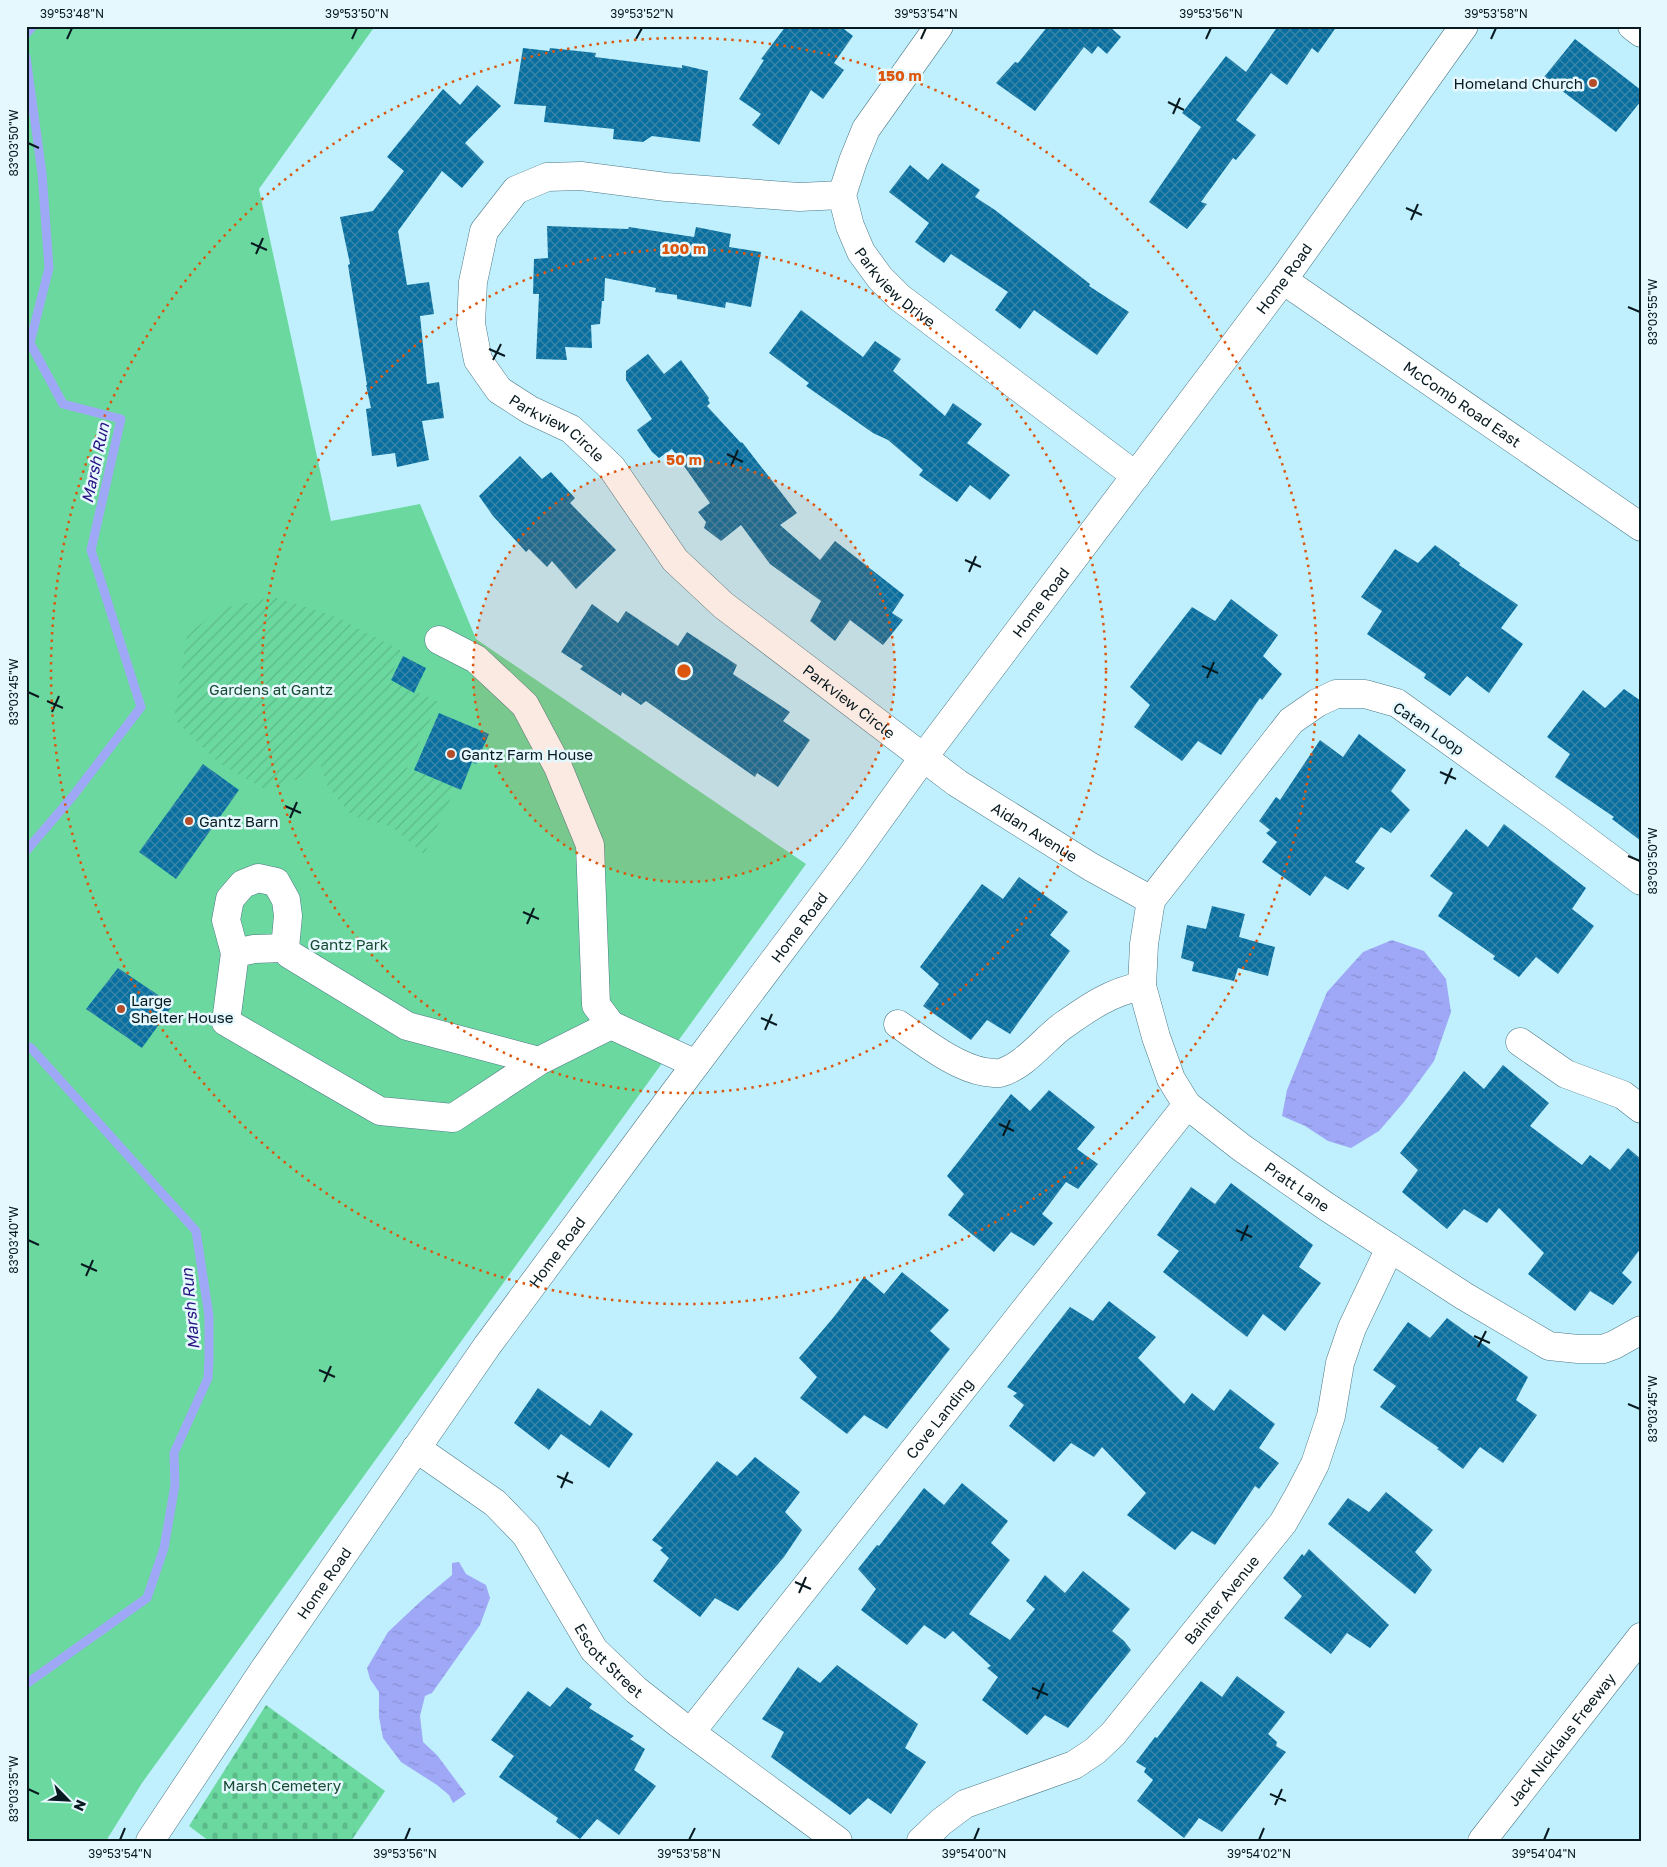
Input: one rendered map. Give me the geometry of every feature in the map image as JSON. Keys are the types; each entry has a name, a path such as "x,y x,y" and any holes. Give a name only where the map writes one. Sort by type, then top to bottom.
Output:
{"main road":[{"path":"842,196 866,129 939,26"},
{"name":"Home Road","path":"150,1841 263,1671 487,1346 854,854 923,758 1283,280 1464,26"},
{"path":"1632,26 1641,33"},
{"name":"Parkview Circle","path":"842,196 799,197 666,187 581,176 547,177 516,190 484,231 473,282 471,324 478,360 499,390 530,410 571,429 612,468 675,560 723,605 923,758"},
{"name":"Parkview Drive","path":"842,196 850,226 861,252 880,278 899,297 1136,476"},
{"name":"McComb Road East","path":"1283,280 1641,527"},
{"path":"440,640 476,659 524,705 558,767 590,845 596,1005 611,1025 696,1064"},
{"name":"Catan Loop","path":"1151,900 1291,721 1317,703 1336,694 1365,694 1397,703 1641,881"},
{"name":"Aidan Avenue","path":"923,758 957,783 1091,867 1151,900"},
{"path":"539,1061 407,1026 289,954 285,948 288,916 286,900 276,882 258,878 243,884 230,900 226,920 235,954 226,1022 380,1111 453,1118 539,1061 611,1025"},
{"name":"Pratt Lane","path":"1151,900 1144,944 1142,986 1156,1037 1168,1071 1186,1105 1242,1148 1390,1248 1464,1296 1549,1346 1603,1349 1641,1330"},
{"path":"235,954 254,949 285,948"},
{"path":"898,1024 958,1063 983,1072 999,1073 1013,1066 1038,1048 1059,1028 1090,1007 1117,992 1142,986"},
{"path":"1520,1042 1566,1074 1623,1095 1641,1109"},
{"name":"Cove Landing","path":"691,1732 1186,1105"},
{"name":"Bainter Avenue","path":"921,1841 941,1822 965,1804 1074,1765 1095,1751 1113,1734 1283,1522 1315,1464 1331,1416 1340,1363 1352,1328 1390,1248"},
{"name":"Escott Street","path":"416,1448 495,1503 520,1528 556,1583 594,1650 636,1690 838,1841"},
{"name":"Jack Nicklaus Freeway","path":"1482,1841 1641,1637"}],"green space":[{"name":"Gantz Park","path":"26,26 375,26 259,189 331,521 420,504 476,639 806,864 142,1783 106,1841 26,1841"},
{"name":"Gardens at Gantz","path":"274,597 334,616 402,651 389,680 439,702 407,768 456,787 424,854 392,827 352,816 328,787 320,764 295,780 266,790 220,764 174,719 187,635 220,609"},
{"name":"Marsh Cemetery","path":"266,1705 385,1791 351,1841 209,1841 189,1826"}],"water":[{"path":"1392,940 1424,951 1446,979 1451,1012 1434,1061 1404,1102 1379,1131 1351,1148 1328,1141 1305,1126 1282,1116 1287,1090 1327,992 1363,952"},
{"path":"459,1562 466,1574 486,1585 490,1598 480,1625 432,1693 425,1696 420,1716 423,1742 437,1755 466,1794 453,1803 449,1795 437,1785 401,1762 383,1738 379,1717 379,1692 370,1679 367,1668 388,1632 452,1575 452,1563"}],"building":[{"path":"786,26 840,26 853,36 834,63 844,70 823,99 811,90 779,145 752,125 761,114 739,99 764,60 761,59"},
{"path":"1048,26 1111,26 1121,37 1107,54 1098,46 1092,54 1084,47 1035,111 996,83 1015,62 1018,63"},
{"path":"1278,26 1337,26 1318,53 1312,48 1287,85 1271,73 1236,120 1256,135 1236,160 1233,158 1201,202 1207,204 1187,229 1149,202 1201,127 1182,113 1226,56 1246,72"},
{"name":"Homeland Church","path":"1575,39 1641,90 1641,101 1616,132 1544,77"},
{"path":"523,48 549,51 550,48 596,53 595,57 682,68 682,65 708,71 700,142 652,136 643,142 613,139 614,129 544,122 546,106 514,104"},
{"path":"477,85 501,106 465,143 484,162 462,188 442,171 398,231 407,285 429,282 434,314 420,316 427,384 439,382 444,418 422,421 429,460 397,467 395,453 372,456 366,409 371,408 348,265 350,264 340,217 373,211 404,171 387,157 443,89 460,105"},
{"path":"942,163 980,190 975,197 995,210 1090,284 1089,286 1129,312 1097,355 1034,310 1020,329 995,310 1008,292 951,254 944,263 915,242 929,223 889,192 910,165 928,180"},
{"path":"547,226 628,229 629,227 694,237 696,227 731,234 729,247 761,252 751,307 726,302 725,308 677,299 677,295 655,292 656,288 605,278 600,324 591,325 592,348 565,347 567,360 536,359 539,294 533,294 534,259 548,258"},
{"path":"801,310 863,357 875,341 901,359 893,371 945,416 953,403 982,424 967,443 1010,475 990,500 970,485 957,502 919,475 923,470 888,440 873,433 806,386 809,383 769,353"},
{"path":"648,354 664,374 681,360 709,398 710,403 707,406 742,442 797,513 780,525 820,560 835,541 904,595 892,613 903,620 883,645 850,620 835,641 810,621 821,601 770,564 741,525 721,541 704,528 706,522 698,512 710,503 672,449 659,458 652,452 637,430 652,419 626,380 626,371"},
{"path":"520,456 542,479 551,472 575,498 570,503 616,550 576,589 552,561 547,567 529,549 526,552 493,516 479,496"},
{"path":"1435,545 1460,563 1459,565 1518,605 1501,628 1523,644 1489,693 1467,676 1450,696 1424,678 1426,674 1367,634 1382,611 1361,597 1395,549 1418,563"},
{"path":"1231,599 1278,635 1263,656 1282,674 1262,700 1260,698 1221,755 1198,741 1182,761 1134,727 1150,705 1130,687 1192,607 1215,621"},
{"path":"592,604 618,623 626,611 678,646 687,632 737,665 733,674 790,712 783,721 810,740 778,787 757,773 755,777 646,701 641,705 622,692 621,696 580,669 583,666 561,652"},
{"path":"403,656 426,668 414,693 391,680"},
{"path":"1624,689 1641,701 1641,841 1612,819 1614,817 1555,777 1570,754 1547,737 1583,690 1605,708"},
{"name":"Gantz Farm House","path":"439,713 489,734 476,764 472,762 461,790 414,770"},
{"path":"1359,734 1406,770 1391,791 1410,810 1391,833 1381,827 1355,862 1365,868 1348,890 1325,876 1310,896 1262,862 1277,842 1266,833 1270,830 1259,821 1276,797 1280,800 1320,740 1343,757"},
{"name":"Gantz Barn","path":"203,764 239,790 176,879 139,852"},
{"path":"1504,824 1586,888 1572,909 1594,926 1558,974 1536,957 1519,977 1493,959 1495,956 1438,916 1453,893 1430,876 1466,829 1488,847"},
{"path":"1019,877 1068,912 1050,935 1070,951 1010,1034 987,1020 971,1040 923,1006 939,984 920,967 982,884 1003,899"},
{"path":"1212,906 1245,914 1239,937 1275,947 1268,976 1238,968 1234,981 1192,971 1194,962 1181,958 1187,925 1206,929"},
{"name":"Large Shelter House","path":"118,968 173,1005 142,1048 86,1009"},
{"path":"1503,1065 1549,1103 1530,1126 1582,1165 1590,1155 1610,1170 1628,1148 1641,1159 1641,1248 1622,1273 1632,1282 1613,1305 1590,1291 1575,1311 1528,1274 1544,1253 1499,1208 1487,1223 1464,1209 1447,1229 1402,1192 1418,1170 1400,1153 1464,1071 1484,1089"},
{"path":"1049,1090 1095,1127 1077,1149 1098,1164 1078,1189 1066,1182 1042,1214 1053,1223 1034,1246 1011,1232 994,1252 948,1215 964,1194 947,1176 1011,1094 1030,1111"},
{"path":"1231,1183 1313,1245 1299,1267 1321,1283 1285,1331 1263,1314 1247,1337 1163,1272 1179,1251 1157,1235 1191,1187 1215,1204"},
{"path":"902,1272 949,1310 930,1331 950,1349 887,1429 864,1415 847,1434 800,1398 817,1377 799,1358 864,1277 884,1294"},
{"path":"1109,1301 1156,1337 1138,1358 1184,1404 1192,1393 1214,1411 1230,1389 1275,1424 1259,1448 1279,1463 1259,1489 1255,1486 1215,1545 1192,1531 1175,1550 1127,1515 1146,1493 1102,1447 1094,1457 1071,1443 1054,1462 1009,1426 1024,1405 1013,1396 1017,1393 1007,1387 1070,1307 1093,1321"},
{"path":"1447,1318 1528,1377 1516,1400 1537,1415 1503,1463 1480,1447 1463,1469 1437,1449 1439,1448 1380,1407 1396,1386 1373,1370 1408,1322 1430,1338"},
{"path":"538,1388 590,1426 601,1410 633,1434 609,1468 561,1434 549,1450 514,1423"},
{"path":"755,1457 800,1492 785,1512 802,1530 784,1557 738,1611 715,1598 700,1617 653,1581 669,1558 660,1550 663,1548 652,1540 717,1461 737,1476"},
{"path":"962,1483 1008,1521 991,1543 1010,1560 969,1614 1010,1640 1035,1609 1026,1601 1045,1575 1065,1593 1083,1571 1130,1609 1112,1631 1131,1650 1068,1728 1045,1715 1027,1735 982,1700 998,1677 987,1668 991,1666 953,1631 945,1639 924,1625 907,1645 861,1610 876,1589 858,1569 877,1545 879,1546 924,1488 944,1505"},
{"path":"1386,1492 1433,1530 1415,1552 1432,1570 1415,1594 1328,1524 1348,1498 1369,1512"},
{"path":"1309,1549 1389,1625 1370,1648 1347,1633 1331,1654 1284,1618 1302,1596 1283,1578 1302,1554 1304,1556"},
{"path":"837,1665 918,1724 905,1748 926,1762 891,1814 868,1798 850,1815 771,1757 784,1732 762,1719 798,1667 820,1683"},
{"path":"1237,1676 1285,1712 1268,1734 1277,1742 1276,1746 1286,1752 1222,1832 1199,1818 1184,1838 1137,1801 1153,1780 1144,1772 1146,1768 1136,1762 1201,1681 1222,1697"},
{"path":"567,1687 592,1704 589,1708 634,1736 630,1739 645,1749 634,1770 656,1786 619,1835 597,1819 580,1839 556,1822 558,1818 499,1777 514,1756 491,1740 528,1691 550,1707"}],"waterway":[{"name":"Marsh Run","path":"26,34 33,26"},
{"name":"Marsh Run","path":"26,57 42,173 49,268 30,343 63,404 121,419 91,550 141,707 73,796 26,851"},
{"name":"Marsh Run","path":"26,1046 31,1048 196,1231 209,1316 208,1378 174,1453 175,1485 164,1548 147,1598 26,1684"}],"place":[{"name":"Homeland Church","path":"1593,83"},
{"name":"Gantz Farm House","path":"451,754"},
{"name":"Gantz Barn","path":"189,821"},
{"name":"Large Shelter House","path":"121,1009"}]}
